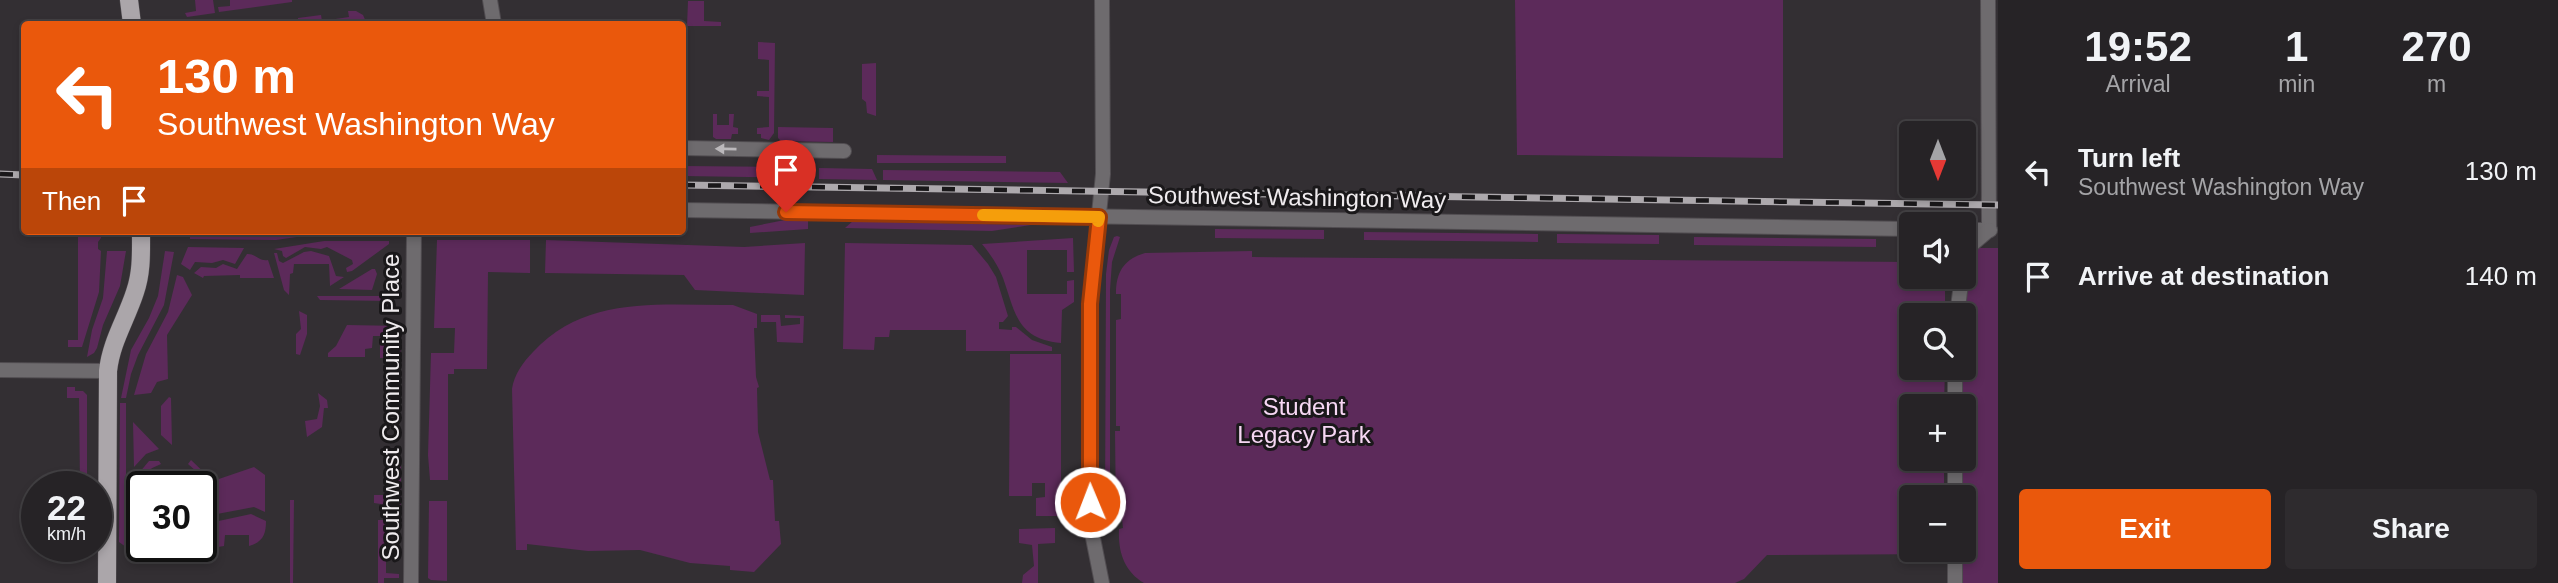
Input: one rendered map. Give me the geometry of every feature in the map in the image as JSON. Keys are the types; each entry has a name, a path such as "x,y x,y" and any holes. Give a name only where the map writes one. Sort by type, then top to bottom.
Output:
{"main road":[{"path":"129,0 132,21"},
{"path":"107,583 108,371 110,353 140,275 142,235"}],"street":[{"path":"490,0 494,21"},
{"path":"1102,0 1103,174 1090,304 1089,481 1090,523 1102,583"},
{"path":"1988,0 1995,233"},
{"path":"686,148 844,151"},
{"name":"Southwest Washington Way","path":"686,210 1899,229"},
{"path":"1976,231 1995,233"},
{"path":"1976,243 1995,233"},
{"name":"Southwest Community Place","path":"411,583 414,235"},
{"path":"0,370 108,371"},
{"path":"1955,562 1955,583"}],"green space":[{"path":"195,0 213,0 215,13 187,17 185,13 196,11"},
{"path":"230,0 292,2 219,12 218,7 230,6"},
{"path":"1515,0 1783,0 1783,158 1517,155"},
{"path":"688,1 704,1 704,21 721,22 721,26 687,26"},
{"path":"348,11 356,11 363,15 366,21 322,21 349,17"},
{"path":"321,15 322,21 298,21 298,18"},
{"path":"758,42 775,43 774,133 769,140 757,134 757,128 769,127 769,97 757,96 757,91 769,91 769,60 758,59"},
{"path":"876,63 876,116 867,113 866,102 862,99 862,64"},
{"path":"713,114 717,114 717,125 729,125 729,114 734,114 733,127 738,128 738,134 732,134 731,139 713,137"},
{"path":"778,127 833,128 833,142 781,141 778,138"},
{"path":"877,155 1006,156 1006,163 877,163"},
{"path":"686,166 810,167 810,178 686,176"},
{"path":"819,168 872,169 877,180 819,179"},
{"path":"883,170 1060,172 1068,183 883,180"},
{"path":"790,219 808,220 808,229 750,233 750,227"},
{"path":"853,221 1031,225 992,231 845,228"},
{"path":"1215,229 1324,230 1324,239 1215,238"},
{"path":"1364,232 1538,234 1538,242 1364,240"},
{"path":"1557,234 1659,235 1659,244 1557,243"},
{"path":"78,235 101,235 98,242 98,249 101,251 99,292 82,347 68,347 68,340 78,340"},
{"path":"190,235 310,235 276,240 190,239"},
{"path":"1114,237 1120,237 1112,262 1110,290 1110,512 1105,512 1106,274 1109,250"},
{"path":"1694,237 1876,239 1876,247 1694,245"},
{"path":"1073,238 1074,272 1067,272 1067,250 1027,250 1027,294 1067,294 1067,281 1074,280 1074,302 1062,310 1061,343 1035,336 1026,329 1015,312 1001,273 982,244"},
{"path":"437,240 530,240 530,273 488,272 487,369 454,369 454,374 448,374 448,480 430,480 428,455 431,353 454,353 455,328 434,328"},
{"path":"546,240 744,247 805,243 804,295 695,290 684,275 545,273"},
{"path":"324,241 389,241 389,244 347,272 346,268 353,264 352,260 327,247 305,247 286,258 282,251 274,249"},
{"path":"845,243 972,245 996,277 1008,316 1003,322 999,322 999,329 1012,330 1012,327 1016,327 1032,340 1052,347 1052,351 966,351 966,330 890,330 889,337 875,337 874,350 843,349"},
{"path":"188,247 244,248 235,264 223,260 212,263 195,262 190,270 181,264"},
{"path":"1976,248 1998,248 1998,583 1959,583 1959,562 1976,562 1976,485 1959,485 1959,471 1976,471 1976,394 1959,394 1960,380 1976,380 1976,303 1959,301 1963,289 1976,289"},
{"path":"107,251 126,251 120,286 103,325 97,348 87,357 92,330 103,298"},
{"path":"165,251 174,252 164,305 138,355 126,398 121,398 131,350 158,296"},
{"path":"311,251 329,256 336,276 344,277 330,286 329,264 294,264 293,273 290,274 289,295 284,290 274,253 277,253 279,261 283,263"},
{"name":"Student Legacy Park","path":"1252,251 1252,257 1899,262 1899,289 1945,289 1945,303 1899,303 1899,380 1945,380 1944,394 1899,394 1899,471 1944,471 1944,485 1899,485 1899,554 1767,555 1744,579 1735,583 1144,583 1127,567 1121,553 1119,529 1123,528 1122,519 1116,518 1115,431 1120,431 1120,426 1116,426 1116,320 1121,319 1121,294 1116,294 1118,279 1127,263 1145,253"},
{"path":"247,254 268,260 274,278 240,278 240,275 203,278 194,273 201,267 216,268 223,264 237,269"},
{"path":"375,269 377,274 372,290 339,289"},
{"path":"177,275 183,277 192,295 167,335 168,379 157,382 151,393 134,395 146,354 168,312"},
{"path":"317,296 391,296 391,301 320,300"},
{"path":"653,305 733,305 757,314 757,328 754,328 756,377 759,387 758,432 770,480 773,480 775,521 779,521 781,544 754,572 730,570 730,566 690,563 640,550 588,551 527,544 527,550 516,550 512,389 522,364 529,356 554,333 577,320 601,312"},
{"path":"299,311 307,315 307,334 300,355 296,354 296,334 301,329"},
{"path":"761,315 780,315 781,326 800,324 800,318 785,318 785,315 804,316 803,343 777,342 776,322 761,322"},
{"path":"347,325 401,326 401,357 380,358 380,336 373,336 372,348 365,349 365,357 328,357"},
{"path":"1010,354 1061,354 1061,516 1036,516 1036,498 1045,497 1045,483 1032,483 1032,496 1009,496"},
{"path":"67,387 75,387 75,391 83,391 87,395 87,471 80,471 79,398 67,398"},
{"path":"318,393 327,400 328,408 324,408 322,427 307,437 305,421 317,419 320,406"},
{"path":"169,397 172,445 161,435 161,406"},
{"path":"120,403 126,403 126,547 119,542"},
{"path":"133,422 159,449 146,454 134,467"},
{"path":"191,460 203,471 196,471 188,464"},
{"path":"149,461 159,461 161,464 141,471"},
{"path":"388,462 401,462 401,511 382,511 381,504 374,503 374,495 388,495"},
{"path":"254,467 265,475 265,512 254,507 217,514 217,480"},
{"path":"290,500 294,500 293,583 290,583"},
{"path":"429,501 447,501 447,581 428,578"},
{"path":"251,514 266,521 261,540 254,544 249,546 249,535 225,535 224,546 218,547 217,521"},
{"path":"378,520 386,520 386,573 399,574 399,578 384,578 384,583 378,583"},
{"path":"1055,528 1055,543 1038,544 1038,583 1022,583 1023,575 1034,566 1032,545 1019,543 1019,529"}],"railway":[{"path":"0,174 21,175"},
{"path":"686,185 1998,205"}],"slow traffic":[{"path":"983,215 1099,217 1098,221"}],"route":[{"path":"786,212 1099,217 1090,304 1090,502"}]}
